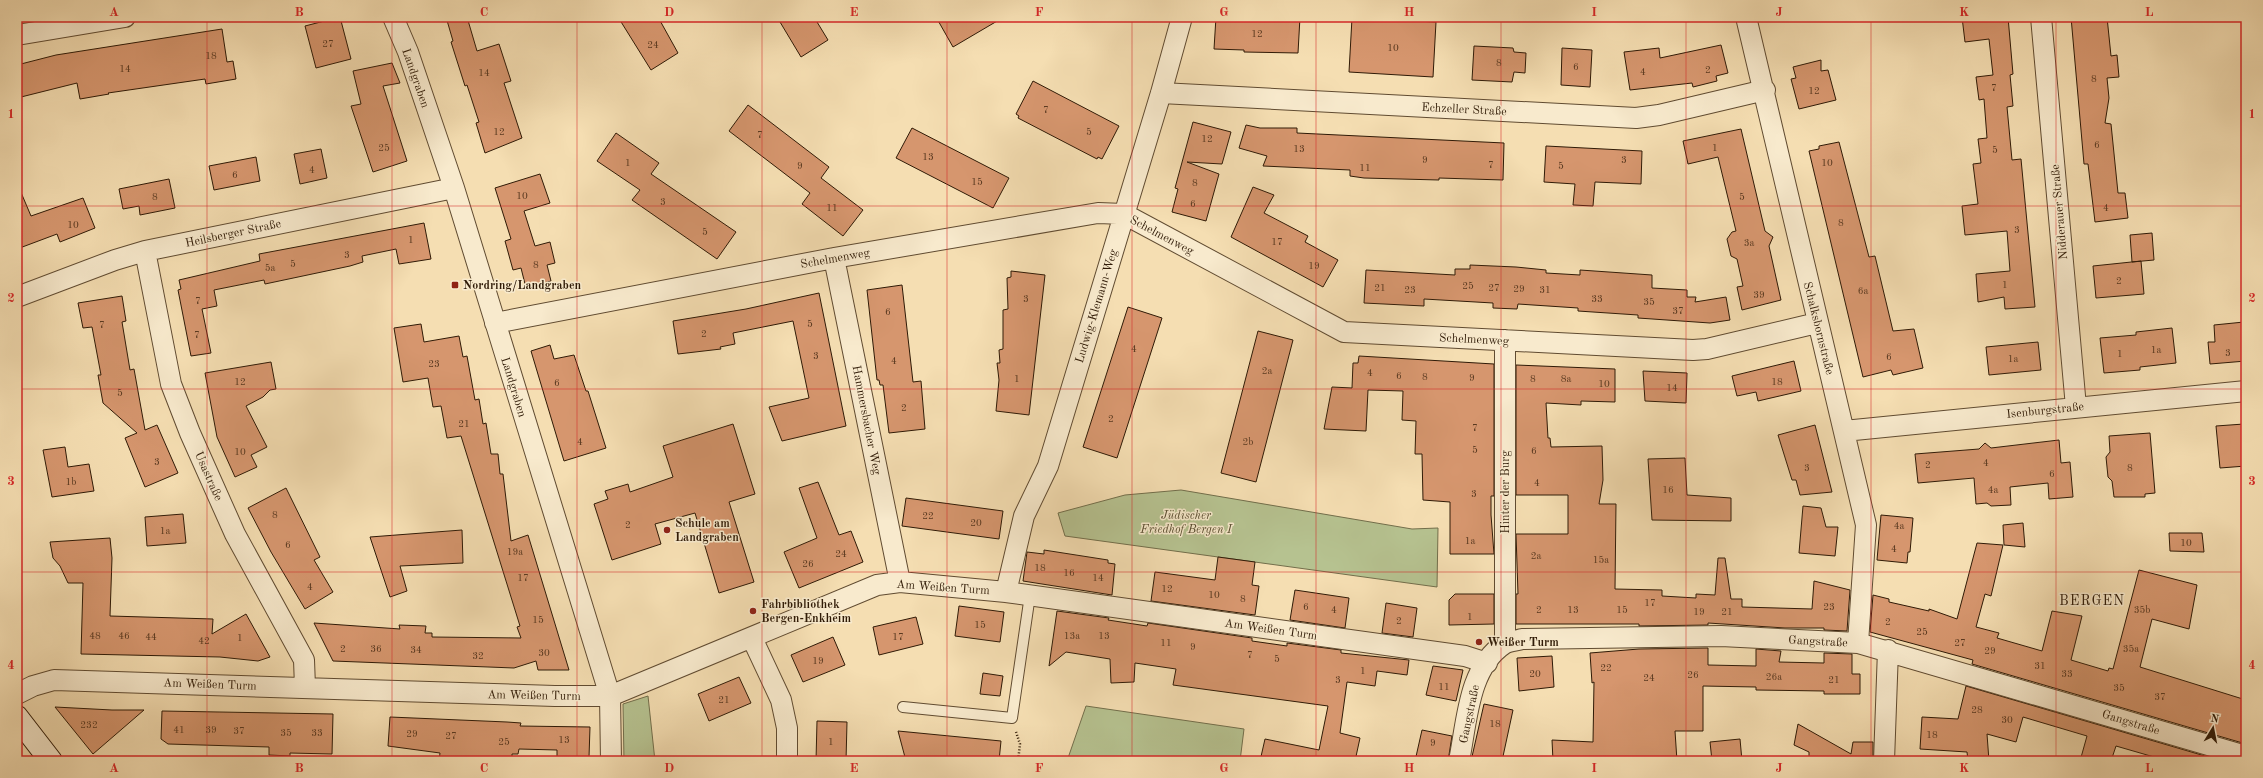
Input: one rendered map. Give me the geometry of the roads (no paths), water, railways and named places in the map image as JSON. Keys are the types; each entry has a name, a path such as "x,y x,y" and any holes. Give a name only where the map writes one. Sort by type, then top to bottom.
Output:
{"main road":[{"path":"17,717 52,761"}],"street":[{"path":"17,35 125,17"},
{"name":"Landgraben","path":"393,17 408,52 454,188 610,696 611,761"},
{"name":"Ludwig-Klemann-Weg","path":"1006,592 1024,516 1048,466 1162,93 1182,17"},
{"name":"Schalksbornstraße","path":"1746,17 1866,526 1858,643"},
{"name":"Nidderauer Straße","path":"2041,17 2076,407"},
{"name":"Echzeller Straße","path":"1162,93 1636,118 1659,115 1764,90"},
{"name":"Heilsberger Straße","path":"17,297 115,260 145,251 454,188"},
{"name":"Schelmenweg","path":"495,323 834,258 1098,213 1124,214 1344,332 1693,350 1707,349 1817,323"},
{"name":"Usastraße","path":"145,251 171,384 190,433 235,534 304,660 305,687"},
{"name":"Hammersbacher Weg","path":"834,258 900,582"},
{"name":"Hinter der Burg","path":"1505,340 1505,643"},
{"name":"Isenburgstraße","path":"1844,431 2246,391"},
{"name":"Am Weißen Turm","path":"17,694 33,686 54,680 554,696 610,696 877,585 900,582 1030,595 1465,656 1487,662"},
{"name":"Gangstraße","path":"1459,761 1475,680 1487,662 1505,643 1522,639 1721,636 1858,643 1888,650 2246,756"},
{"path":"752,638 780,700 787,728 787,761"},
{"path":"1884,761 1888,650"}],"lane":[{"path":"903,707 1012,718 1030,595"}],"place":[{"name":"Nordring/Landgraben","path":"455,285"},
{"name":"Schule am Landgraben","path":"667,530"},
{"name":"Fahrbibliothek Bergen-Enkheim","path":"753,611"},
{"name":"Weißer Turm","path":"1479,642"}],"district":[{"name":"BERGEN","path":"2092,600"}],"park label":[{"name":"Jüdischer Friedhof Bergen I","path":"1186,522"}]}
